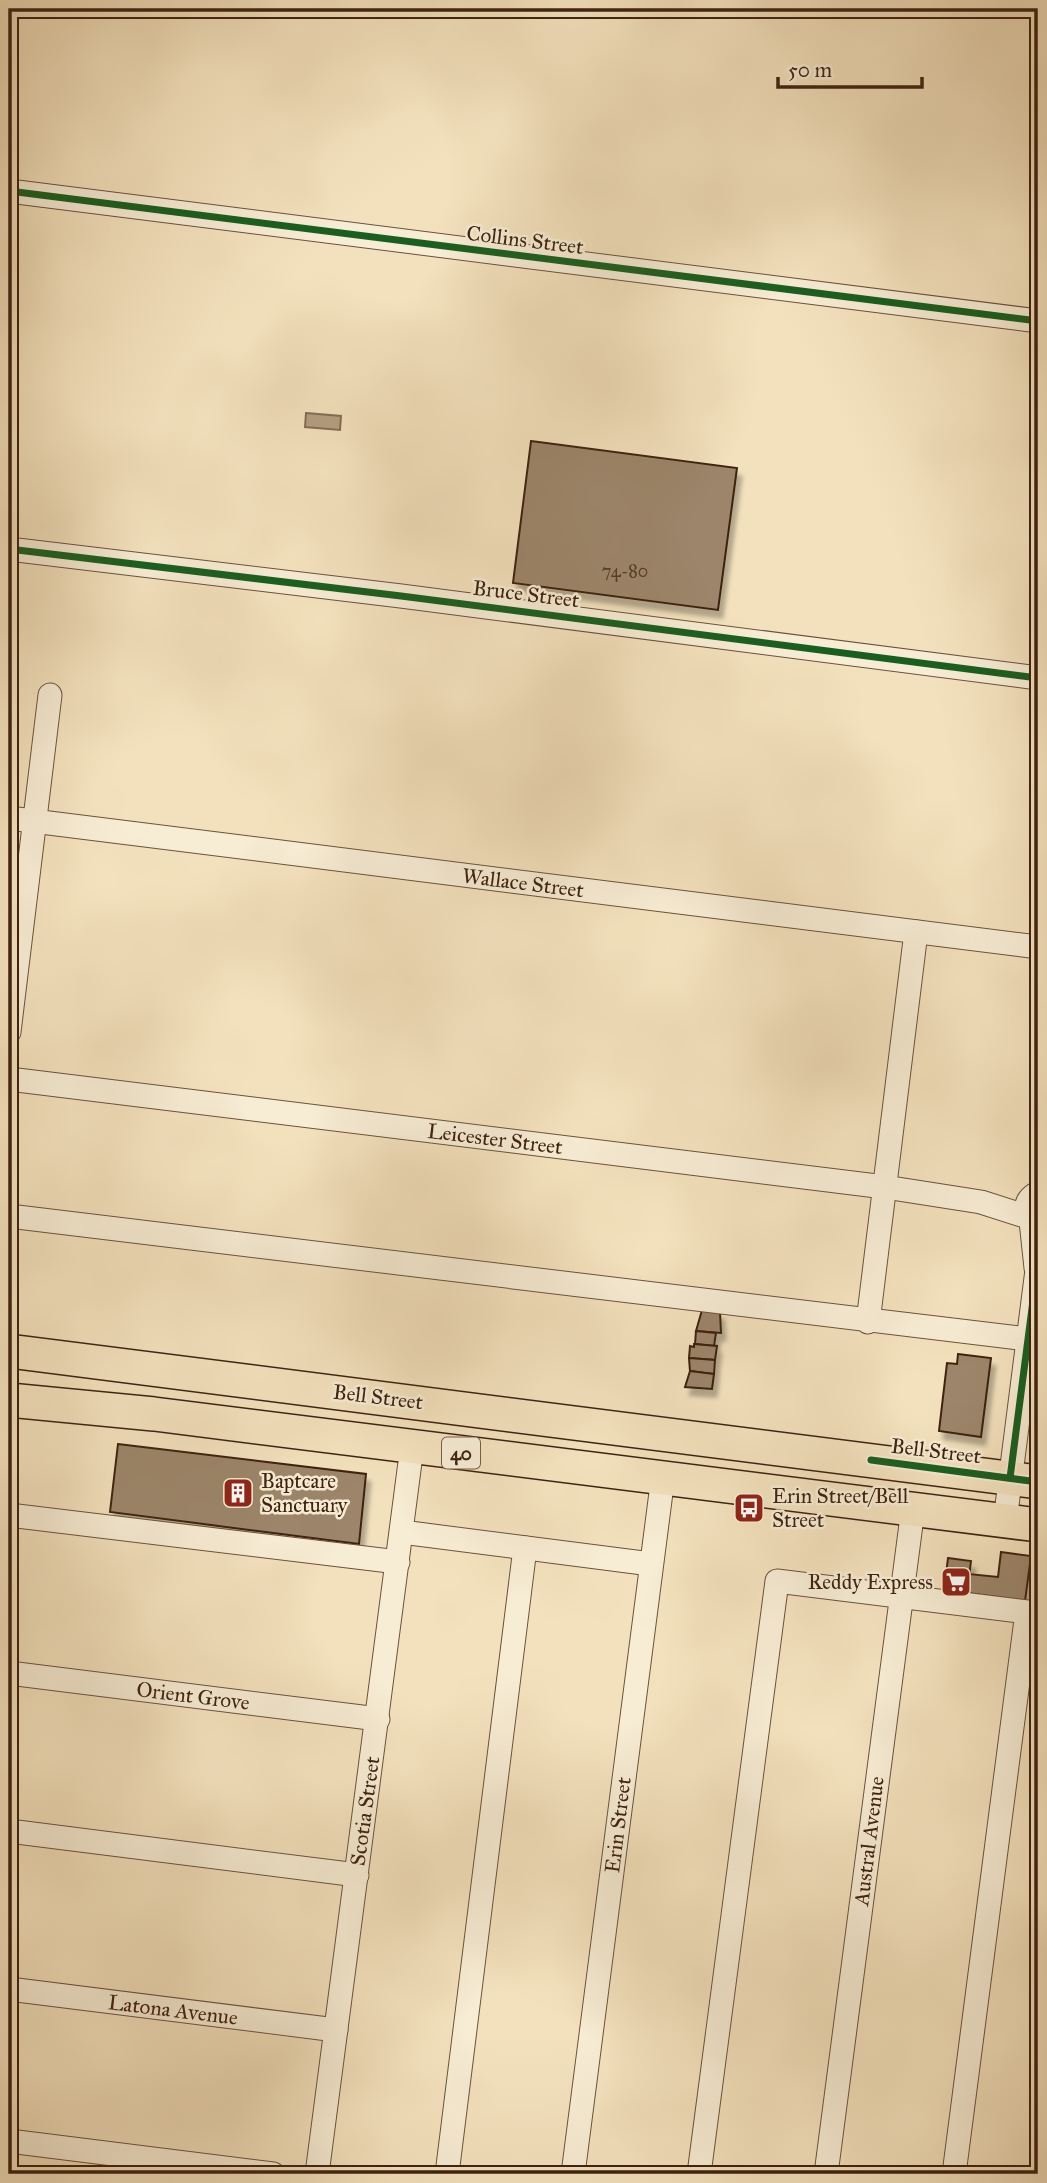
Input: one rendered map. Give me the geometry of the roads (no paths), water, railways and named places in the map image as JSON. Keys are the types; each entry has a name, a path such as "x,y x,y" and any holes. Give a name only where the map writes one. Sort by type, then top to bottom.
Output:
{"highway":[{"name":"Bell Street","path":"9,1350 1024,1480"},
{"name":"40","path":"9,1400 663,1477 1038,1525"}],"street":[{"name":"Collins Street","path":"9,191 1038,321"},
{"name":"Bruce Street","path":"9,549 388,594 1038,678"},
{"path":"9,1032 50,695"},
{"name":"Wallace Street","path":"9,818 1038,947"},
{"path":"868,1322 916,932"},
{"name":"Leicester Street","path":"9,1079 885,1187 981,1202 1034,1204"},
{"path":"1005,1521 1024,1480 1027,1339 1037,1265 1034,1204"},
{"path":"9,1216 868,1322 1027,1339"},
{"name":"Scotia Street","path":"317,2174 412,1447"},
{"name":"Erin Street","path":"573,2174 663,1477"},
{"name":"Austral Avenue","path":"826,2174 912,1509"},
{"path":"9,1515 398,1562"},
{"path":"402,1532 651,1564"},
{"path":"447,2174 525,1548"},
{"path":"699,2174 777,1581 1027,1612 954,2174"},
{"name":"Orient Grove","path":"9,1673 378,1719"},
{"path":"9,1831 357,1875"},
{"name":"Latona Avenue","path":"9,1989 337,2030"},
{"path":"9,2141 273,2174"}],"place":[{"name":"Baptcare Sanctuary","path":"238,1493"},
{"name":"Erin Street/Bell Street","path":"749,1508"},
{"name":"Reddy Express","path":"956,1582"}]}
